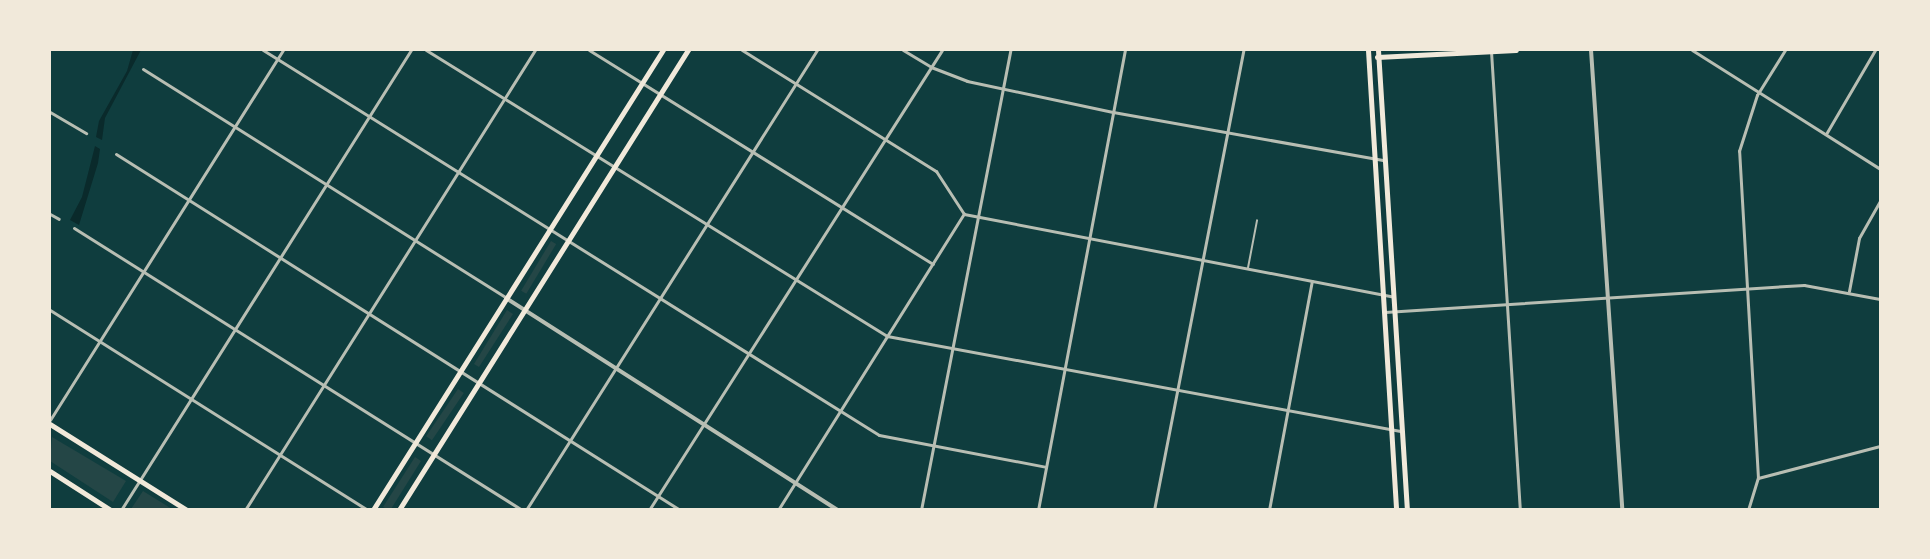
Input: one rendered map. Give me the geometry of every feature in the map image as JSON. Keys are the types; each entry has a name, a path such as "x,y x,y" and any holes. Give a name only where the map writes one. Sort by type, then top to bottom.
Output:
{"main road":[{"path":"373,510 663,50"},
{"path":"399,510 688,50"},
{"path":"1368,50 1396,510"},
{"path":"1378,50 1392,312 1407,510"},
{"path":"1369,57 1516,50"},
{"path":"50,422 187,510"},
{"path":"50,471 111,510"}],"street":[{"path":"263,50 746,355 890,440 1046,466"},
{"path":"50,422 283,50"},
{"path":"121,510 411,50"},
{"path":"426,50 887,336 1400,431"},
{"path":"245,510 535,50"},
{"path":"589,50 933,264"},
{"path":"742,50 936,171 964,214 1202,262 1391,296"},
{"path":"74,228 524,510 817,50"},
{"path":"903,50 931,67 1003,88 1113,112 1383,160"},
{"path":"649,510 840,206 942,50"},
{"path":"921,510 1010,50"},
{"path":"1038,510 1125,50"},
{"path":"1154,510 1243,50"},
{"path":"1491,50 1520,510"},
{"path":"1591,50 1622,510"},
{"path":"1692,50 1757,95 1826,134 1881,169"},
{"path":"1748,510 1758,478 1739,151 1757,95 1785,50"},
{"path":"1826,134 1875,50"},
{"path":"143,69 616,367 838,510"},
{"path":"50,112 86,133"},
{"path":"116,154 680,510"},
{"path":"1849,291 1859,238 1881,201"},
{"path":"50,214 59,219"},
{"path":"777,510 964,214"},
{"path":"1269,510 1312,281"},
{"path":"1383,312 1804,285 1849,291 1881,299"},
{"path":"50,310 367,510"},
{"path":"1758,478 1881,446"}],"lane":[{"path":"1248,269 1257,221"}],"shaded area":[{"path":"133,50 141,50 105,118 102,140 96,137 99,121 127,71"},
{"path":"95,146 100,149 98,163 79,225 70,220 82,197"},
{"path":"551,241 556,244 526,294 521,291"},
{"path":"507,310 513,314 479,367 474,364"},
{"path":"458,389 464,393 432,440 426,436"},
{"path":"52,437 126,481 113,502 50,461"},
{"path":"415,457 421,461 391,509 383,507"},
{"path":"143,491 172,509 131,509"}]}
